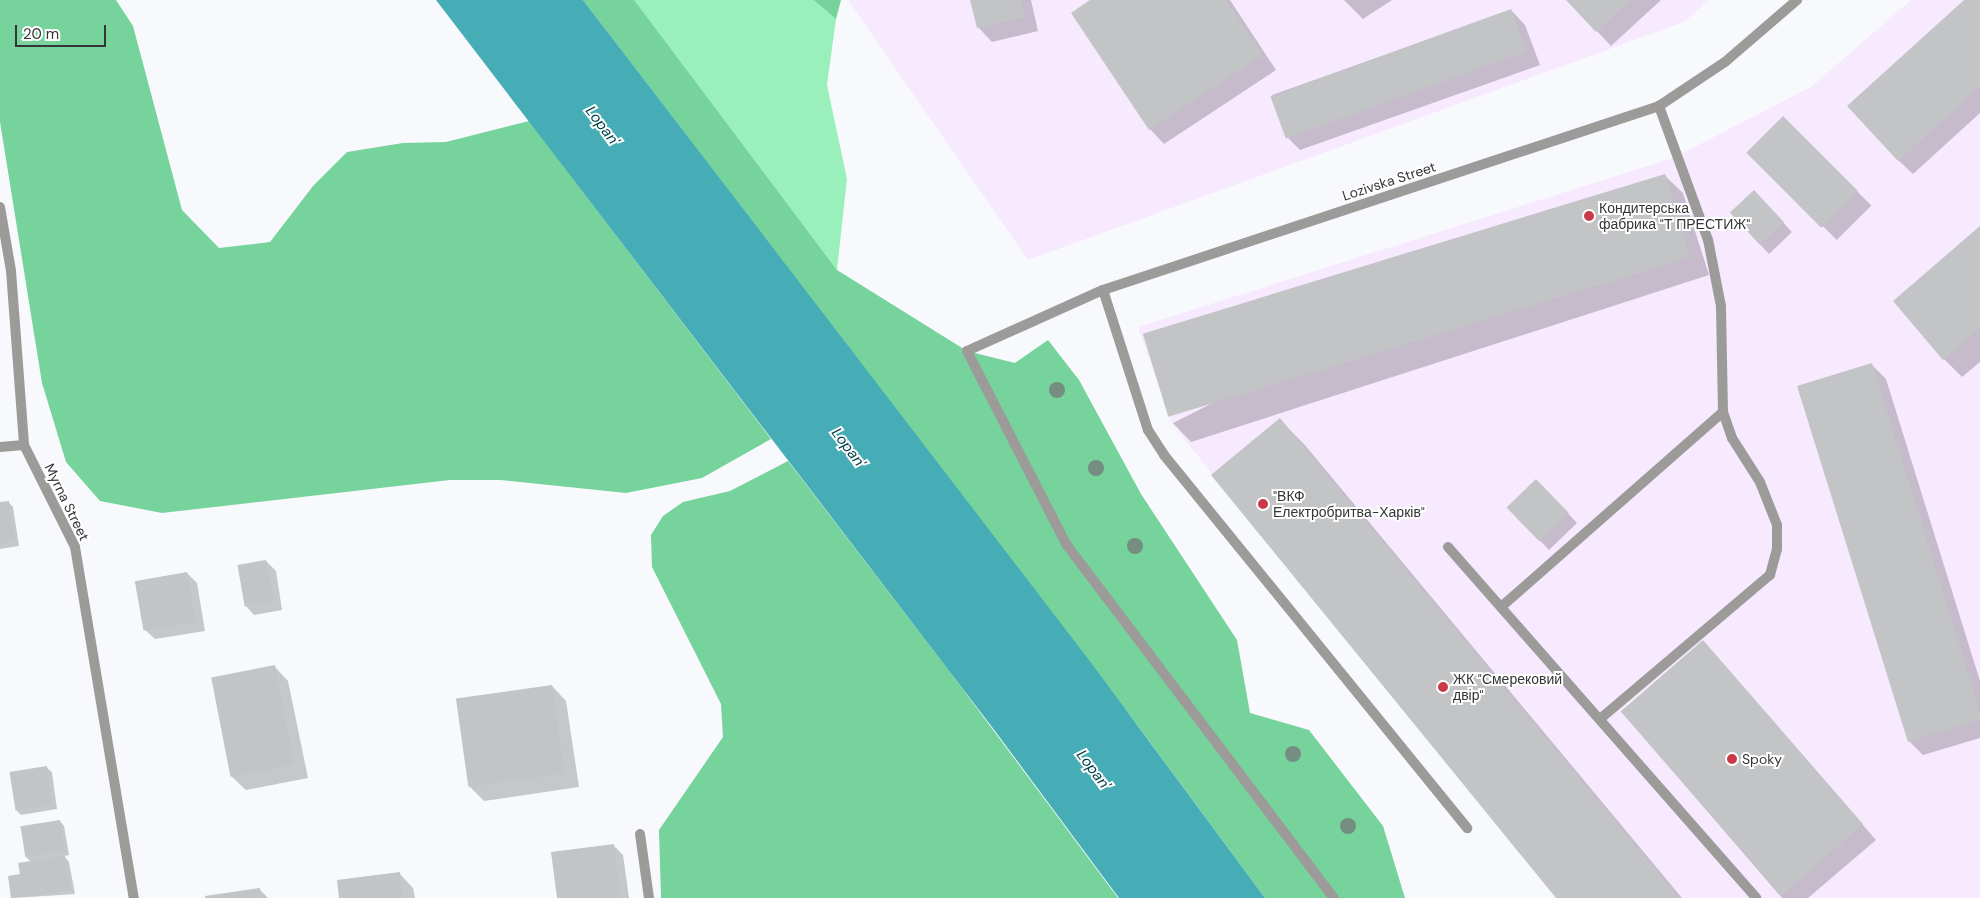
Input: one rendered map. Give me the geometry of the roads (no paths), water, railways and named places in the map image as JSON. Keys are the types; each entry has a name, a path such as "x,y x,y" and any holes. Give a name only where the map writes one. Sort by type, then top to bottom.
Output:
{"street":[{"name":"Lozivska Street","path":"1334,898 1066,544 967,351 1103,290 1660,106 1725,62 1797,0"},
{"path":"1600,719 1770,575 1777,549 1777,525 1760,482 1732,438 1723,412 1721,306 1708,240 1660,106"},
{"name":"Myrna Street","path":"0,207 11,271 24,444 75,547 134,898"},
{"path":"1103,290 1148,430 1164,455 1467,828"},
{"path":"1501,606 1723,412"},
{"path":"0,447 24,444"},
{"path":"1448,547 1756,898"},
{"path":"640,834 649,898"}],"water":[{"name":"Lopan'","path":"436,0 583,0 1092,664 1265,898 1119,898 992,727"}],"place":[{"name":"Кондитерська фабрика \"Т ПРЕСТИЖ\"","path":"1589,216"},
{"name":"\"ВКФ Електробритва-Харків\"","path":"1263,504"},
{"name":"ЖК \"Смерековий двір\"","path":"1443,687"},
{"name":"Spoky","path":"1732,759"}]}
